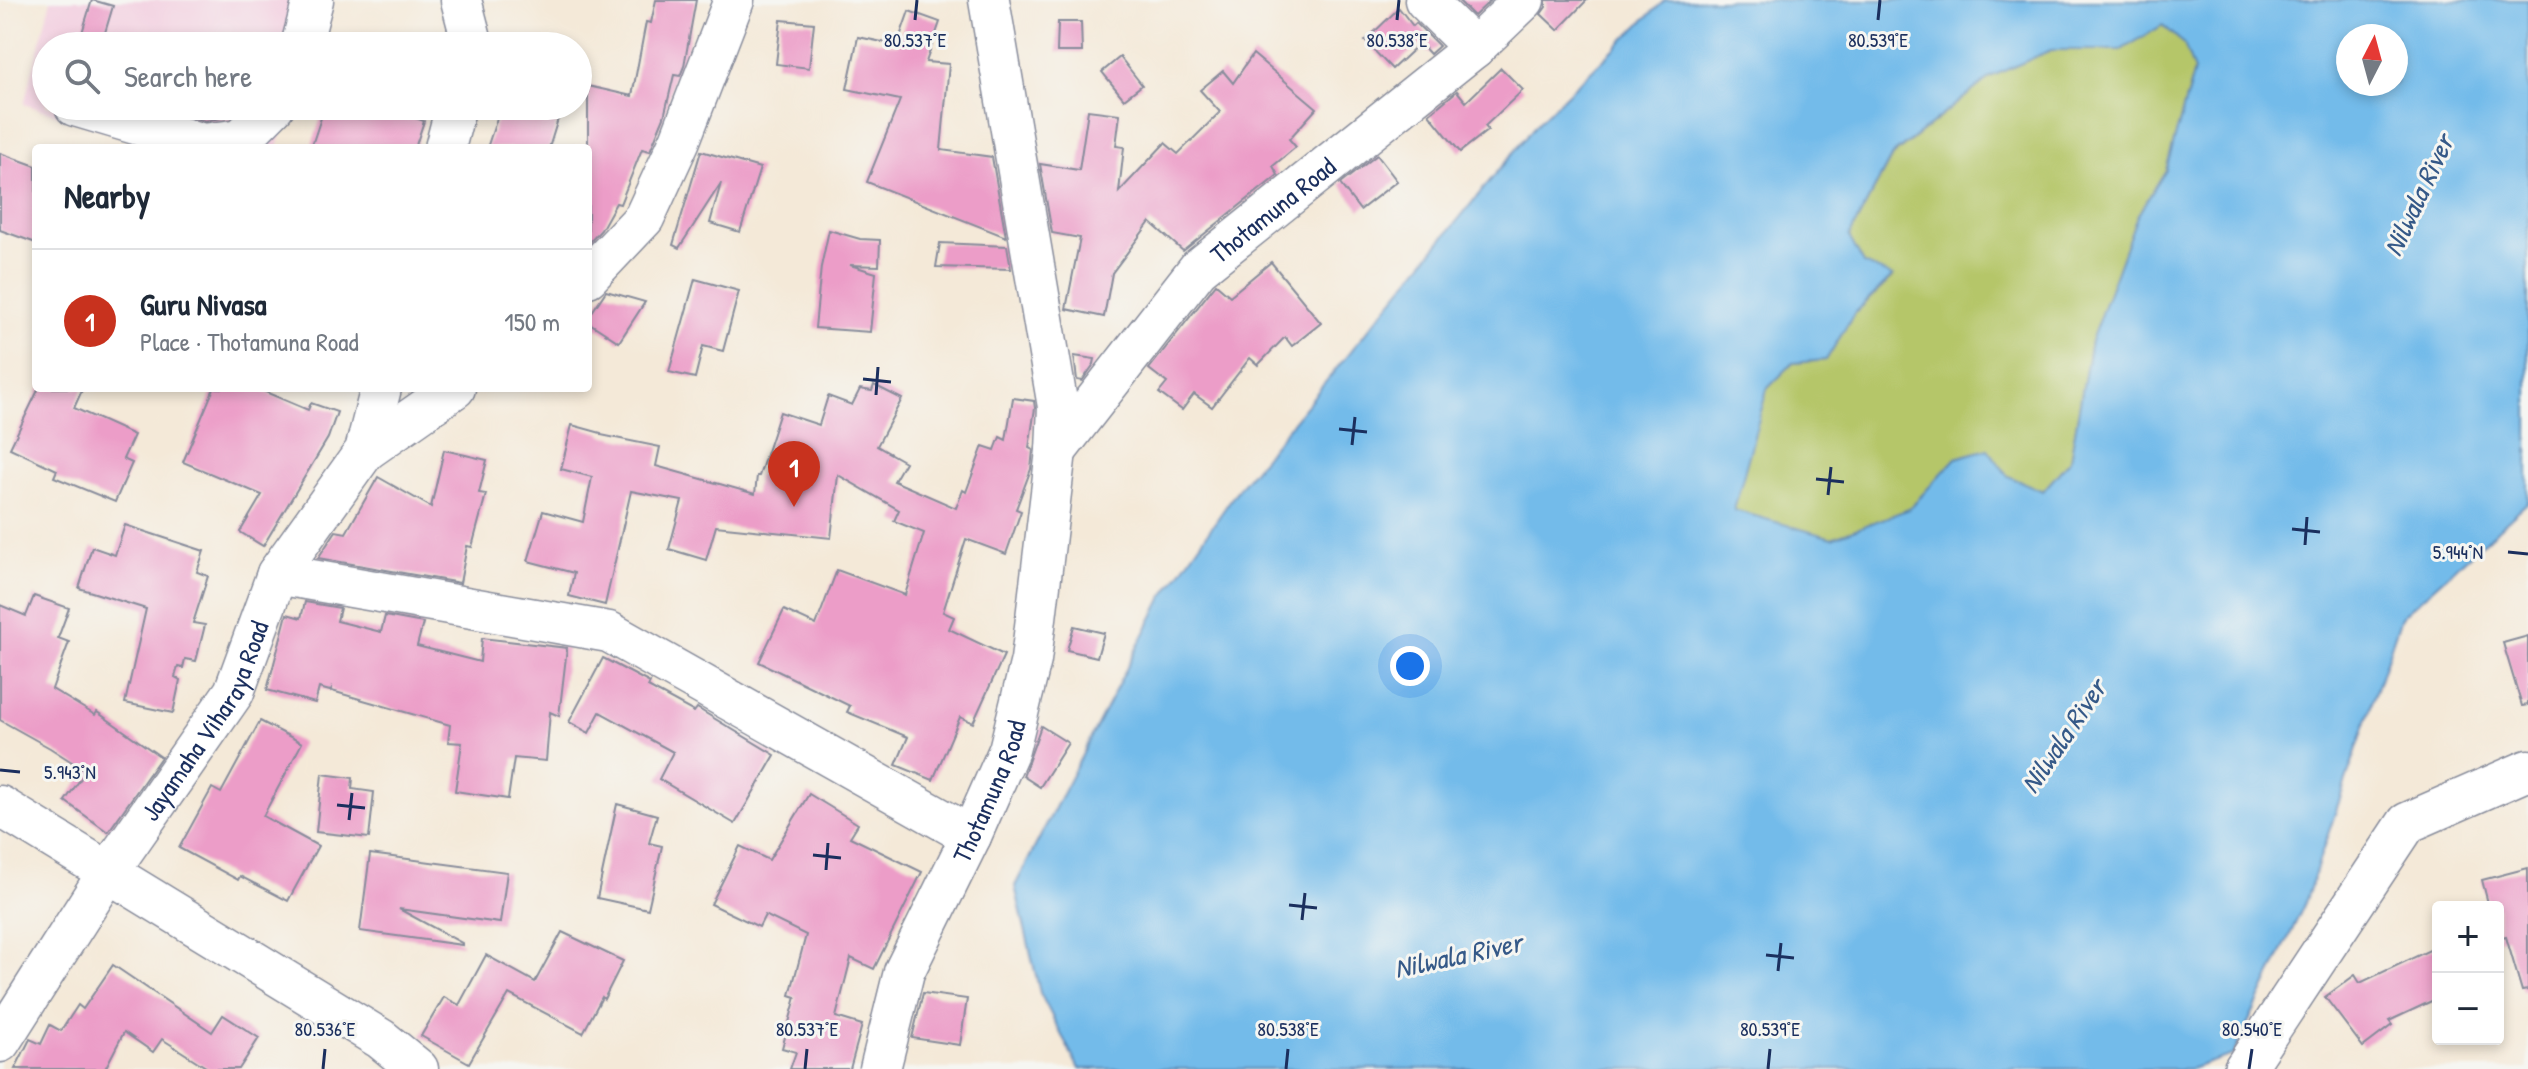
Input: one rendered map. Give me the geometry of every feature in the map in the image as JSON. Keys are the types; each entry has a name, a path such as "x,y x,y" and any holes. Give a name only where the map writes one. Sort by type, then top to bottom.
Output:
{"street":[{"path":"305,32 313,0"},
{"path":"461,0 469,32"},
{"path":"592,273 644,218 680,140 734,0"},
{"name":"Thotamuna Road","path":"880,1069 904,972 971,836 1009,750 1031,660 1056,451 1058,407 989,0"},
{"path":"1425,0 1474,48"},
{"name":"Thotamuna Road","path":"1056,451 1198,269 1474,48 1524,0"},
{"path":"122,120 203,144 241,139 260,120"},
{"path":"446,144 452,120"},
{"name":"Jayamaha Viharaya Road","path":"0,1042 109,871 234,692 277,574 365,451 380,392"},
{"path":"365,451 449,392"},
{"path":"277,574 609,632 971,836"},
{"path":"2244,1069 2407,823 2528,770"},
{"path":"0,806 381,1039 418,1069"}],"shaded area":[{"path":"51,0 317,0 309,32 43,32"},
{"path":"32,73 32,107 24,104"},
{"path":"73,120 285,120 279,144 147,144"}],"green space":[{"path":"2163,25 2184,44 2194,70 2166,170 2137,216 2091,341 2070,460 2042,492 1956,458 1910,509 1832,538 1733,510 1767,389 1793,363 1826,360 1854,314 1893,277 1864,264 1849,237 1892,156 1990,77 2051,50 2121,50"}],"water":[{"name":"Nilwala River","path":"1665,0 2528,0 2528,502 2401,617 2305,903 2233,1055 2190,1069 1079,1069 1040,993 1015,886 1162,599 1238,489 1538,122","holes":["2163,25 2184,44 2194,71 2166,170 2137,216 2091,341 2070,460 2043,491 2008,476 1988,449 1956,458 1909,509 1832,538 1734,510 1767,389 1793,363 1826,360 1854,314 1893,276 1864,264 1849,237 1892,155 1990,77 2051,50 2121,50"]}],"building":[{"path":"92,0 113,6 105,32 82,32"},
{"path":"656,0 696,0 684,66 680,76 674,75 664,117 650,151 642,149 620,204 616,203 592,240 592,144 588,144 588,120 592,120 592,87 632,96 646,22 651,23"},
{"path":"1458,0 1491,0 1474,16"},
{"path":"1546,0 1587,0 1558,30 1541,14"},
{"path":"1399,8 1413,26 1416,23 1439,46 1430,54 1420,43 1392,69 1365,41"},
{"path":"909,11 940,22 926,62 949,64 941,150 992,157 1006,237 867,182 900,100 847,89 858,37 897,45"},
{"path":"781,20 814,23 809,68 776,64"},
{"path":"1058,22 1081,22 1082,52 1057,52"},
{"path":"1253,54 1317,108 1289,139 1296,147 1273,166 1278,175 1183,251 1150,222 1112,273 1104,317 1066,309 1080,238 1052,233 1040,164 1079,170 1088,110 1120,114 1116,146 1124,147 1119,192 1165,143 1178,154 1220,112 1200,90 1223,71 1233,83"},
{"path":"1120,57 1142,85 1124,99 1102,72"},
{"path":"1501,68 1523,90 1485,126 1488,130 1460,152 1429,114 1457,91 1466,102"},
{"path":"320,120 424,121 416,144 312,144"},
{"path":"496,120 558,120 550,144 488,144"},
{"path":"701,151 760,168 740,232 710,223 721,183 679,248 673,245"},
{"path":"0,153 32,165 32,242 0,230"},
{"path":"1377,155 1397,181 1360,210 1340,184"},
{"path":"829,230 860,239 880,240 879,266 850,265 876,273 870,332 815,328 821,267"},
{"path":"940,243 1007,246 1011,269 936,267"},
{"path":"1271,262 1321,323 1292,346 1285,337 1258,365 1250,358 1212,407 1194,394 1182,410 1159,393 1167,383 1149,369 1216,284 1230,296"},
{"path":"695,279 739,291 723,351 703,346 695,378 669,372"},
{"path":"606,291 645,302 619,342 592,325 592,312"},
{"path":"1074,356 1095,359 1082,381 1077,380"},
{"path":"874,385 902,399 877,446 905,462 894,481 956,508 963,490 966,492 983,446 995,450 1000,437 1006,440 1013,398 1034,401 1029,448 1033,450 1031,469 1016,509 1021,511 1006,554 966,539 943,612 954,617 949,629 1004,655 973,723 960,717 933,780 896,765 908,737 847,712 850,706 759,662 784,610 816,625 837,570 905,595 924,533 894,521 899,510 838,475 831,538 716,526 706,560 669,549 682,501 631,491 605,605 569,596 574,573 528,561 543,511 583,522 592,477 561,469 572,425 601,435 660,447 656,466 755,494 757,476 780,412 819,425 828,396 852,405 860,389 872,391"},
{"path":"37,392 81,392 74,408 134,435 123,459 132,463 115,502 54,477 57,470 10,448"},
{"path":"212,392 265,392 308,410 311,403 337,412 328,438 263,546 240,532 262,495 183,462"},
{"path":"444,450 487,460 479,493 486,494 472,547 467,546 460,583 318,558 336,531 346,533 378,477 431,507"},
{"path":"125,525 204,551 197,572 208,576 193,623 205,625 196,661 185,659 183,668 178,667 175,677 180,680 173,713 125,703 146,609 79,588 92,547 115,555"},
{"path":"34,596 69,608 58,638 69,642 52,689 95,715 97,712 161,757 108,832 65,801 86,771 0,720 0,605 26,616"},
{"path":"305,602 340,608 337,621 381,632 385,616 423,623 417,646 480,662 482,638 567,648 559,716 550,712 546,761 514,758 508,799 455,791 462,743 448,742 450,725 332,691 332,688 330,691 319,688 315,703 267,690 287,614 301,618"},
{"path":"1074,626 1104,633 1097,657 1067,650"},
{"path":"2528,636 2528,705 2522,706 2503,643"},
{"path":"603,658 650,683 648,687 694,712 697,708 775,755 735,824 659,779 673,752 600,712 589,733 569,722"},
{"path":"260,721 302,743 263,816 318,846 288,901 240,876 238,880 179,848 212,788 221,793"},
{"path":"1041,726 1068,743 1040,787 1023,776"},
{"path":"322,774 353,778 352,789 374,792 369,838 316,832"},
{"path":"809,794 858,824 850,837 922,872 874,969 851,958 836,1017 862,1025 850,1069 790,1069 796,1052 782,1048 796,997 790,995 806,935 765,915 759,927 711,904 740,846 769,860"},
{"path":"617,804 657,815 649,843 662,846 648,909 597,898"},
{"path":"370,854 507,872 500,923 399,909 462,945 360,931"},
{"path":"2528,868 2528,990 2522,991 2504,938 2504,901 2487,901 2482,880"},
{"path":"562,932 623,961 583,1033 509,994 469,1063 421,1036 444,997 459,1005 486,955 535,982"},
{"path":"2432,949 2432,1001 2389,1021 2392,1025 2363,1047 2325,997 2355,975 2360,983"},
{"path":"113,965 212,1032 223,1015 259,1038 239,1069 209,1069 162,1039 153,1052 124,1032 105,1069 15,1069 30,1039 41,1044 50,1025 61,1031 78,1005 83,1009"},
{"path":"923,993 967,999 960,1045 912,1038"}],"place":[{"name":"Guru Nivasa","path":"794,507"}]}
